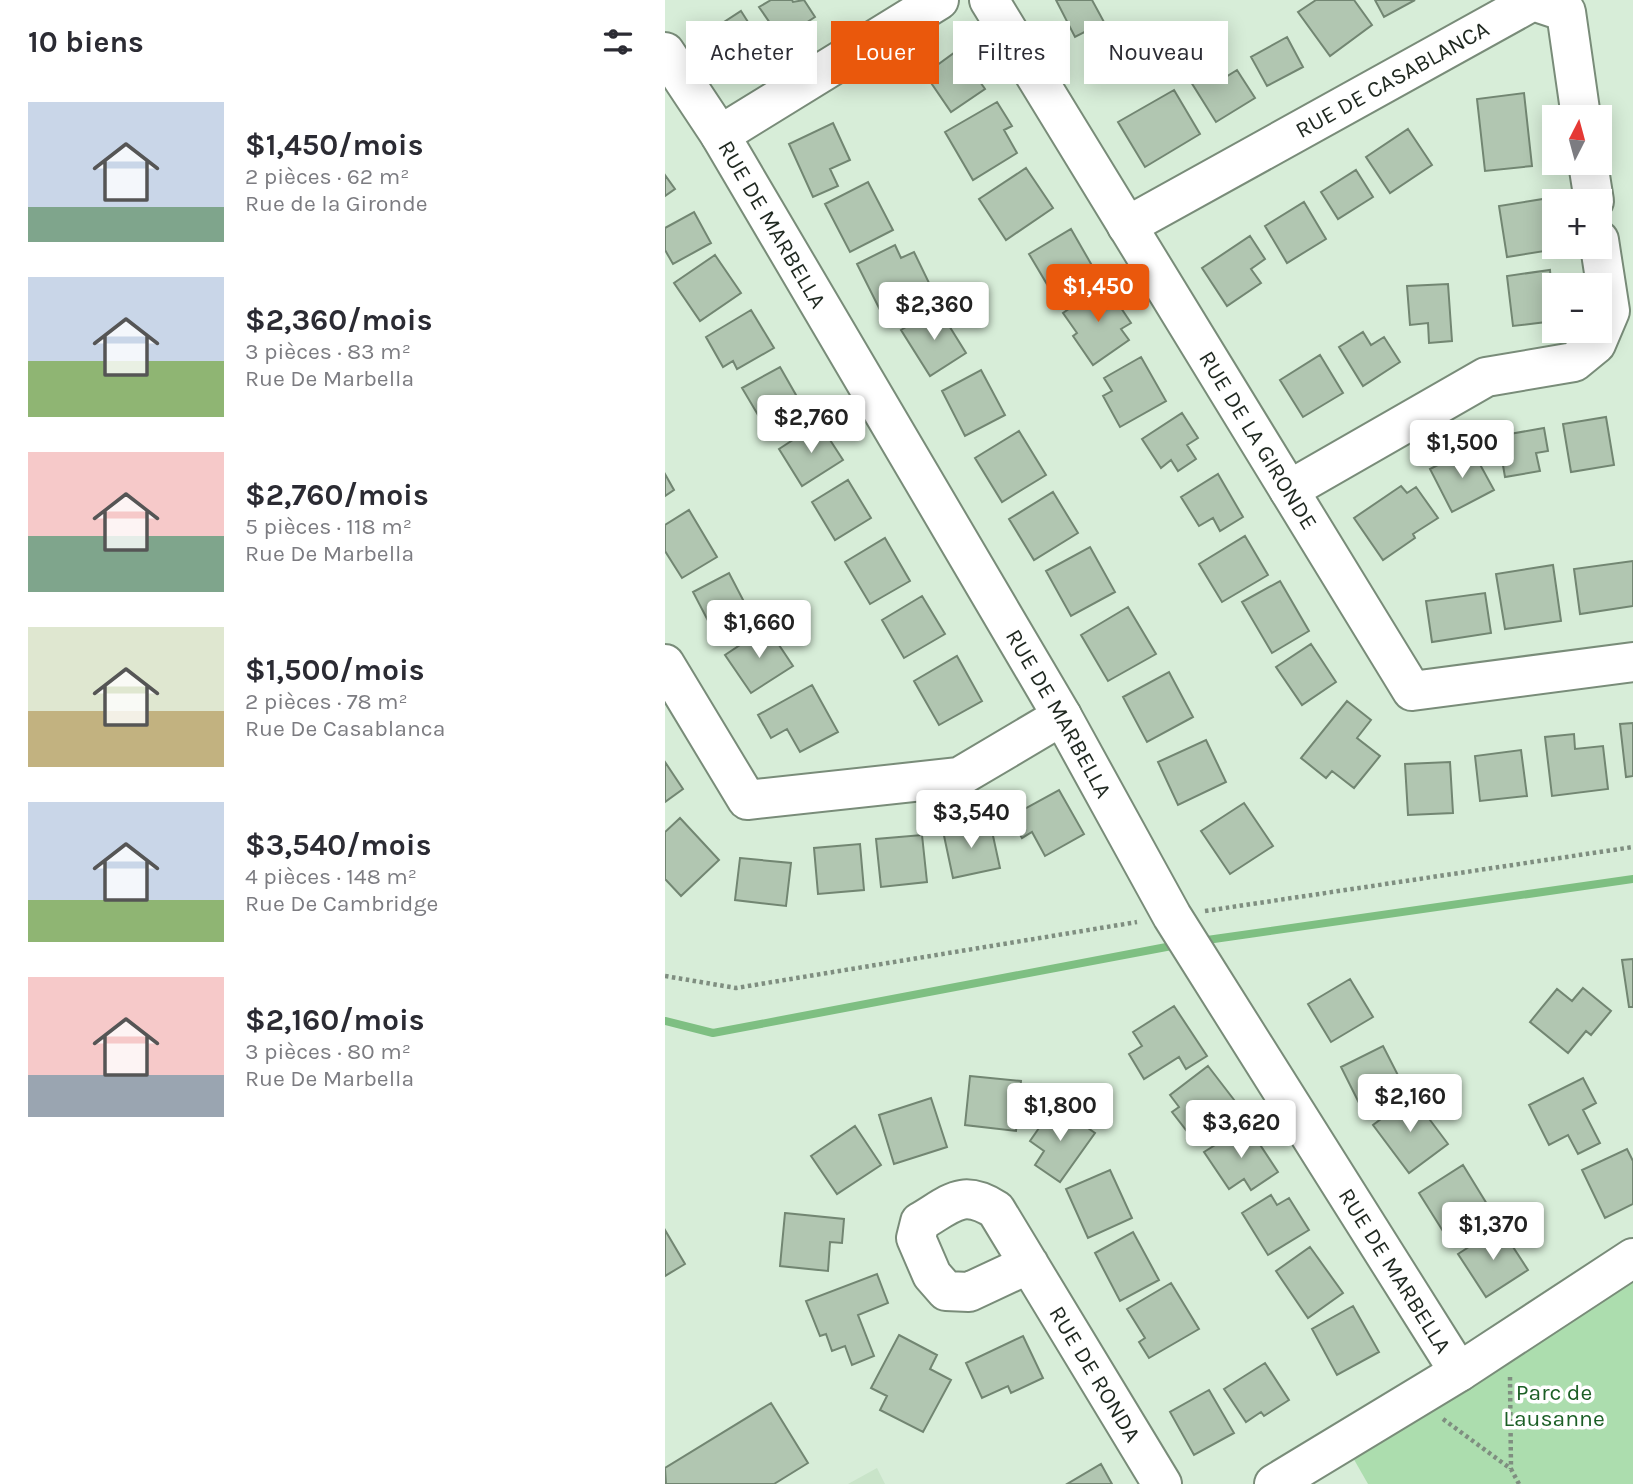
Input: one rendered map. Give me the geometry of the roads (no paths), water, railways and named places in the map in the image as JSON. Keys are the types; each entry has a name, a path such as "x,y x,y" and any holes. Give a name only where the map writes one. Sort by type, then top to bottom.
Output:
{"street":[{"path":"720,135 939,0"},
{"name":"RUE DE LA GIRONDE","path":"989,0 1412,691 1633,662"},
{"name":"RUE DE CASABLANCA","path":"1127,226 1533,1 1566,12 1579,105"},
{"name":"RUE DE MARBELLA","path":"665,52 720,135 1062,716 1172,916 1459,1372"},
{"path":"1289,490 1486,377 1574,362 1596,344 1610,311 1602,259"},
{"path":"665,664 747,800 959,777 1062,716"},
{"path":"1274,1484 1459,1372 1633,1258"},
{"name":"RUE DE RONDA","path":"1028,1264 1161,1484"}],"waterway":[{"path":"1200,941 1633,879"},
{"path":"665,1021 713,1033 1177,945"}],"park label":[{"name":"Parc de Lausanne","path":"1554,1405"}]}
